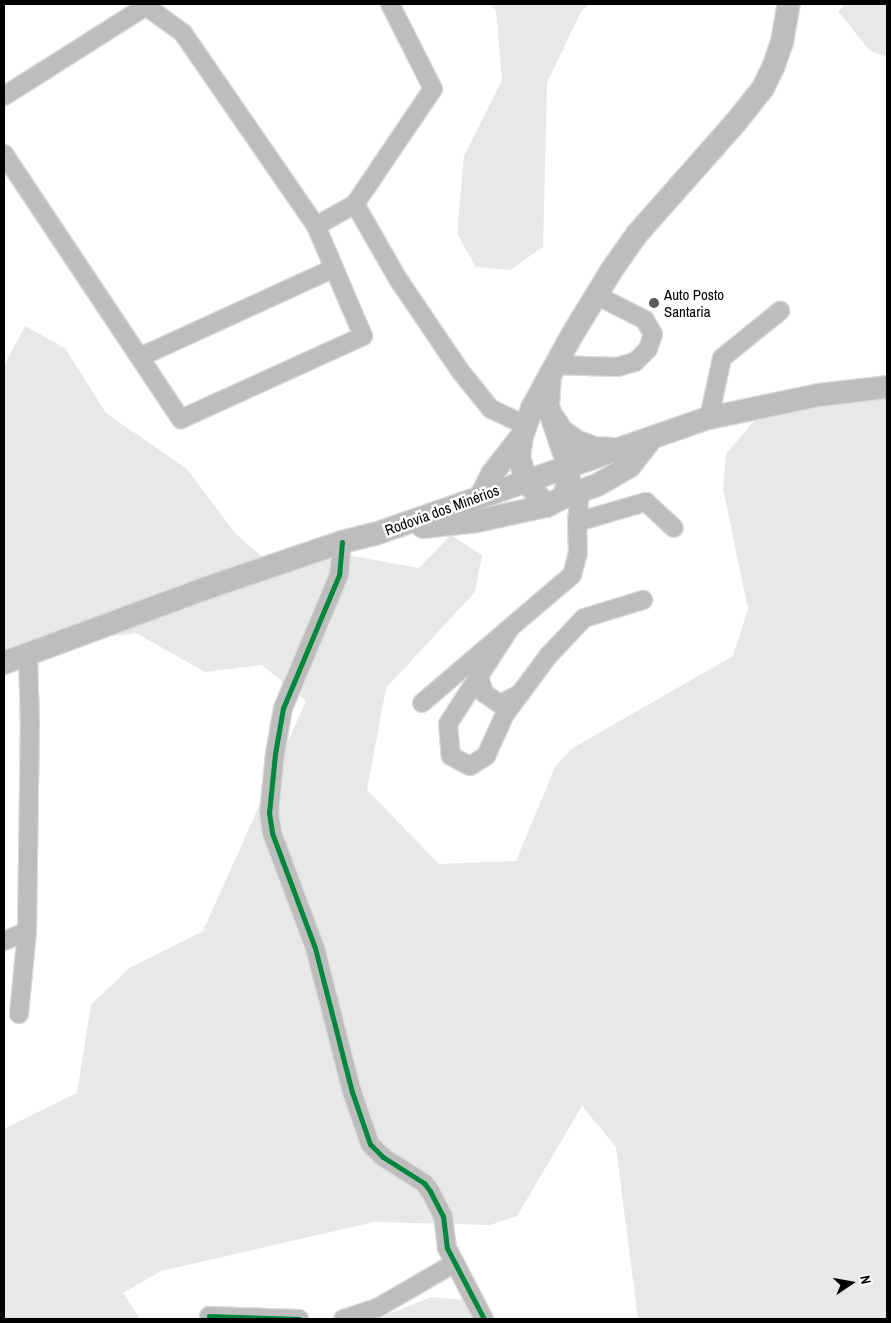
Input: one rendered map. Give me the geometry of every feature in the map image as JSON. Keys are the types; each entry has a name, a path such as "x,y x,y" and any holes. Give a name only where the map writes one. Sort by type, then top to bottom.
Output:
{"main road":[{"path":"563,498 526,480 519,457 524,430 532,408 596,295 637,234 736,122 763,88 774,66 782,42 789,4"},
{"path":"553,370 548,406 568,466 569,477 563,498"},
{"name":"Rodovia dos Minérios","path":"4,663 204,589 342,542 375,534 709,418 819,395 887,387"},
{"path":"548,406 557,424 570,437 594,448 619,450"},
{"path":"481,496 492,474 524,430"},
{"path":"375,534 477,521 563,498 629,467 652,438"}],"street":[{"path":"316,226 355,204 434,89 390,4"},
{"path":"4,154 181,419 363,336 316,226 183,33 144,5 6,89"},
{"path":"355,204 398,279 461,372 491,409 524,430"},
{"path":"140,357 334,268"},
{"path":"553,370 617,367 635,362 648,350 653,334 644,320 596,295"},
{"path":"709,418 722,358 780,311"},
{"path":"422,703 572,575 578,553 577,522 563,498"},
{"path":"577,522 646,502 674,528"},
{"path":"342,542 339,576 283,708 275,754 270,813 272,833 314,948 352,1092 370,1144 383,1157 424,1183 430,1191 444,1216 447,1248 484,1319"},
{"path":"510,628 448,724 451,756 470,766 486,756 505,714 549,654 584,618 643,600"},
{"path":"19,1014 27,931 30,726 28,655"},
{"path":"479,676 484,693 500,704 520,694"},
{"path":"4,941 27,931"},
{"path":"343,1319 378,1308 455,1263"},
{"path":"209,1316 299,1319"}],"shaded area":[{"path":"490,4 589,4 581,12 547,83 543,247 510,270 476,267 457,234 464,156 502,80 496,10"},
{"path":"846,4 887,4 887,57 870,51 838,11"},
{"path":"25,326 65,348 106,413 187,469 235,533 267,561 341,554 419,568 451,535 482,555 475,592 386,688 367,790 439,864 516,861 555,767 571,749 733,656 748,609 723,489 726,454 762,412 887,393 887,1319 638,1319 616,1147 582,1106 517,1216 490,1225 374,1222 161,1271 123,1293 140,1319 4,1319 4,1129 77,1093 91,1005 129,968 203,931 306,701 262,665 205,672 136,633 98,638 4,671 4,366"},
{"path":"431,1297 475,1301 490,1319 376,1319"}],"cycle path":[{"path":"342,542 339,575 283,708 275,754 269,813 272,833 315,948 352,1092 370,1144 383,1157 424,1183 430,1191 443,1216 447,1248 484,1319"},
{"path":"209,1316 299,1319"}],"place":[{"name":"Auto Posto Santaria","path":"654,303"}]}
